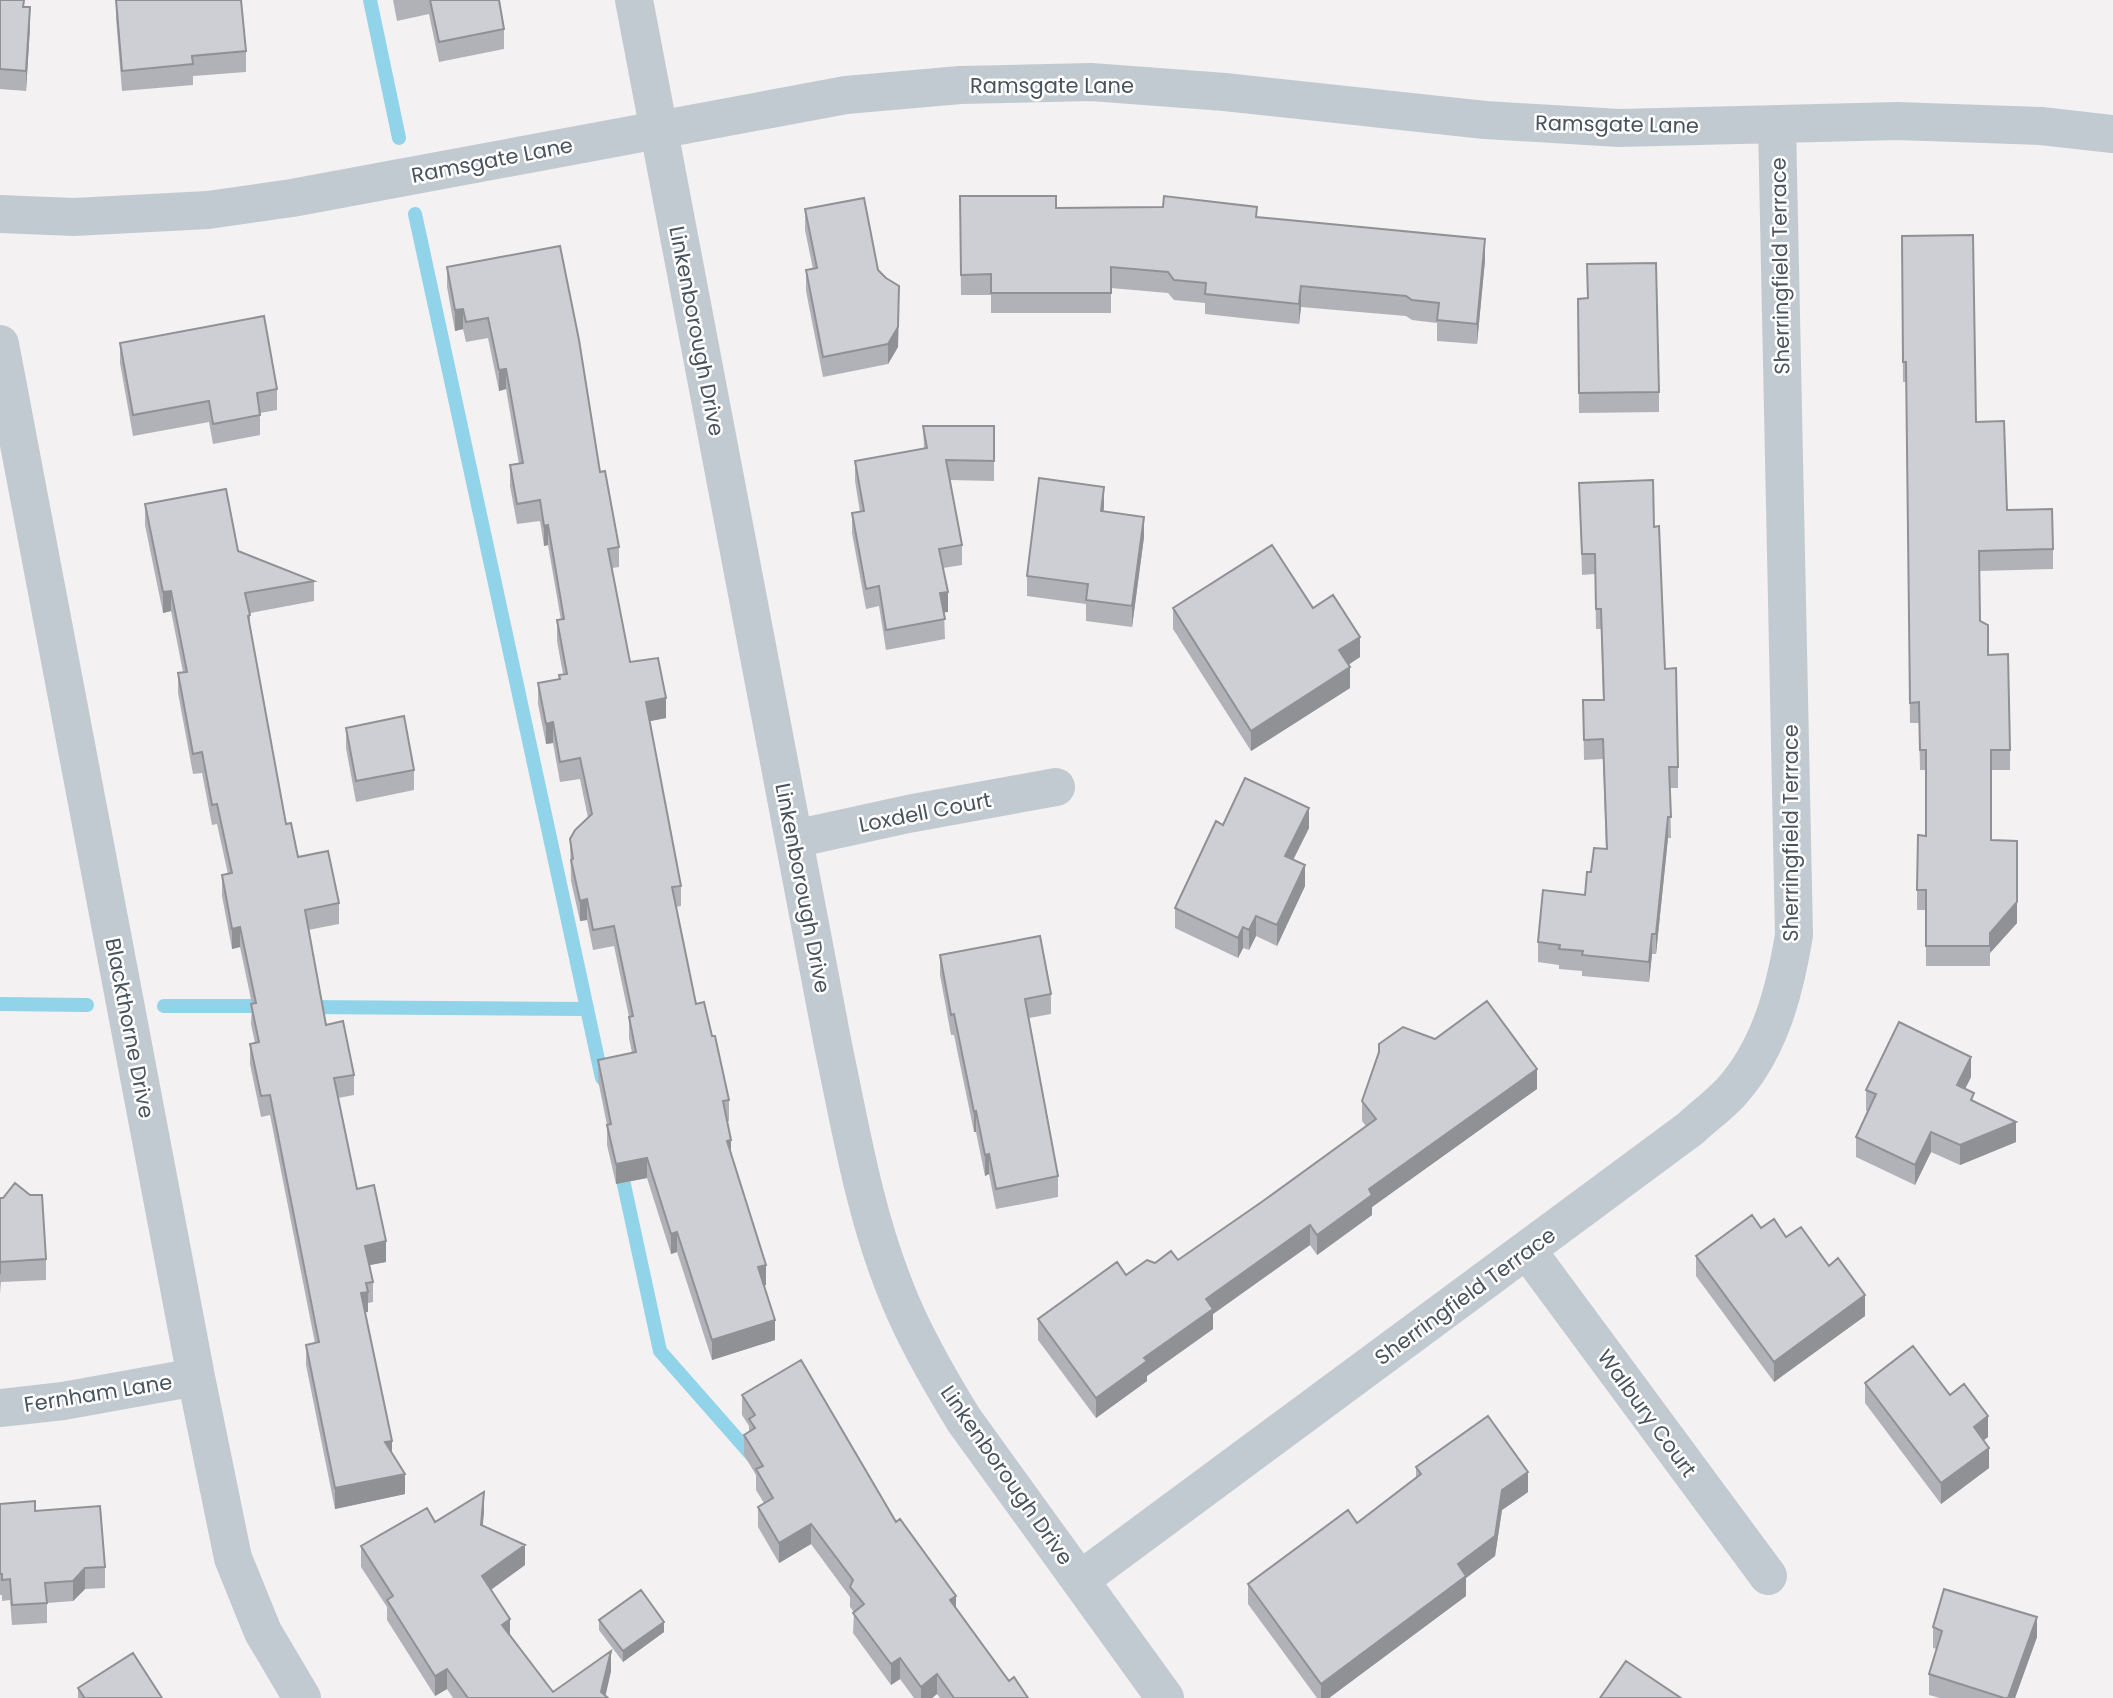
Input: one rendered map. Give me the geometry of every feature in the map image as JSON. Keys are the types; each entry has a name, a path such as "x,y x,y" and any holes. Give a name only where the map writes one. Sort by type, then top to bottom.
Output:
{"street":[{"name":"Linkenborough Drive","path":"634,0 832,1045 864,1194 899,1297 935,1372 964,1420 1165,1698"},
{"name":"Ramsgate Lane","path":"0,214 74,217 208,210 292,198 846,95 960,85 1091,82 1225,92 1485,120 1605,127 1910,121 2041,125 2113,134"},
{"name":"Sherringfield Terrace","path":"1080,1580 1690,1128 1730,1094 1746,1074 1769,1031 1786,983 1794,934 1777,124"},
{"name":"Blackthorne Drive","path":"0,344 195,1377 233,1558 263,1632 302,1698"},
{"name":"Loxdell Court","path":"794,839 908,814 1056,787"},
{"name":"Walbury Court","path":"1527,1250 1768,1576"},
{"name":"Fernham Lane","path":"0,1408 64,1401 195,1377"}],"building":[{"path":"0,0 24,0 23,7 30,7 26,71 0,69"},
{"path":"116,0 241,0 246,51 192,56 193,64 122,71"},
{"path":"430,0 499,0 504,29 439,42"},
{"path":"960,196 1056,196 1056,208 1163,207 1164,196 1257,207 1256,217 1485,239 1477,324 1437,320 1439,303 1412,300 1406,296 1301,286 1299,304 1205,294 1206,283 1174,280 1168,272 1111,267 1111,293 991,293 991,274 961,275"},
{"path":"864,198 878,270 899,286 898,327 888,344 823,357 806,270 817,268 805,209"},
{"path":"1973,235 1976,422 2004,421 2007,510 2052,509 2053,549 1979,551 1980,621 1988,625 1988,655 2008,654 2010,750 1991,750 1991,840 2017,841 2017,902 1990,933 1990,946 1926,946 1926,890 1917,890 1918,835 1926,836 1926,750 1920,750 1919,702 1910,703 1902,236"},
{"path":"560,246 579,340 600,472 605,471 619,547 608,549 630,662 658,658 666,698 646,702 681,886 672,887 696,1004 704,1002 712,1036 715,1036 729,1100 723,1101 731,1140 727,1141 766,1265 758,1267 775,1320 712,1340 677,1232 671,1234 647,1158 616,1164 607,1125 611,1124 598,1060 636,1052 629,1017 633,1016 614,926 593,930 587,899 580,901 571,860 570,839 575,830 592,814 580,758 560,762 553,722 546,724 538,683 560,679 559,675 567,674 557,620 564,619 548,525 544,526 540,500 517,504 510,465 523,463 506,369 499,370 488,318 466,322 463,309 455,310 447,267"},
{"path":"1656,263 1659,392 1579,393 1578,299 1588,298 1587,264"},
{"path":"264,316 277,389 257,393 260,415 213,424 209,401 133,415 120,343"},
{"path":"923,426 994,426 994,461 946,460 962,545 939,549 948,592 940,593 945,619 886,630 879,586 866,589 852,513 864,511 855,461 927,448"},
{"path":"1039,478 1104,487 1101,511 1144,517 1132,606 1086,600 1088,584 1027,576"},
{"path":"1653,480 1654,527 1659,526 1665,669 1676,668 1678,767 1669,767 1671,817 1668,817 1656,934 1652,934 1649,962 1582,955 1583,951 1559,949 1560,945 1538,942 1543,890 1585,895 1587,872 1591,872 1594,848 1607,849 1603,739 1584,740 1583,700 1604,700 1601,609 1596,609 1595,554 1582,554 1579,483"},
{"path":"226,489 238,551 314,581 245,593 286,824 291,823 298,857 328,851 339,903 305,910 326,1025 343,1021 354,1075 334,1078 357,1189 374,1185 386,1241 365,1246 373,1282 366,1283 368,1292 361,1293 392,1441 385,1442 405,1474 335,1488 306,1345 319,1342 270,1095 261,1096 250,1044 259,1042 251,1004 256,1003 240,927 232,929 222,875 232,873 217,804 212,805 202,752 193,754 178,673 187,672 171,591 163,592 145,504"},
{"path":"1272,545 1313,608 1333,595 1360,637 1339,650 1350,667 1251,731 1173,608"},
{"path":"404,716 414,770 356,781 346,728"},
{"path":"1245,778 1309,808 1285,856 1305,865 1277,925 1256,916 1249,930 1243,927 1238,938 1175,908 1216,821 1223,825"},
{"path":"1040,936 1051,994 1025,999 1058,1176 996,1189 989,1154 985,1155 976,1111 974,1112 940,955"},
{"path":"1487,1001 1537,1069 1369,1189 1372,1195 1317,1235 1310,1225 1206,1299 1213,1309 1144,1358 1147,1361 1096,1398 1038,1319 1117,1262 1126,1275 1147,1260 1155,1263 1171,1251 1178,1260 1263,1201 1376,1119 1362,1101 1379,1052 1379,1044 1403,1027 1435,1039"},
{"path":"1899,1022 1971,1057 1957,1085 1974,1093 1971,1100 2016,1122 1960,1145 1931,1132 1915,1165 1856,1137 1876,1094 1866,1090"},
{"path":"15,1183 30,1195 42,1195 46,1259 0,1262 0,1198 3,1198"},
{"path":"1752,1215 1761,1228 1774,1219 1786,1237 1801,1227 1829,1266 1838,1258 1865,1295 1774,1362 1696,1256"},
{"path":"1913,1346 1950,1395 1964,1384 1988,1416 1974,1427 1989,1448 1941,1483 1865,1383"},
{"path":"801,1360 896,1522 900,1519 956,1596 950,1600 1009,1681 1014,1677 1028,1698 954,1698 937,1674 921,1687 900,1658 891,1664 853,1613 864,1604 850,1587 853,1580 811,1524 779,1543 758,1507 773,1498 756,1469 763,1466 744,1435 755,1428 749,1419 755,1415 742,1395"},
{"path":"1488,1416 1528,1472 1502,1490 1495,1536 1458,1564 1466,1576 1321,1684 1248,1584 1348,1510 1357,1523 1421,1474 1416,1467"},
{"path":"484,1492 481,1525 525,1545 482,1576 510,1619 502,1625 553,1692 611,1651 601,1692 608,1698 468,1698 447,1669 435,1676 387,1600 393,1596 361,1546 427,1508 435,1522"},
{"path":"35,1501 35,1511 100,1506 105,1567 85,1568 73,1581 45,1583 47,1603 12,1605 10,1579 2,1580 0,1574 0,1504"},
{"path":"1944,1589 2037,1617 2008,1698 1929,1674 1942,1631 1933,1627"},
{"path":"641,1590 664,1622 623,1651 599,1620"},
{"path":"133,1653 162,1698 83,1698 78,1688"},
{"path":"1626,1661 1681,1698 1600,1698"}],"waterway":[{"path":"370,0 399,138"},
{"path":"415,214 602,1078"},
{"path":"0,1004 87,1005"},
{"path":"164,1006 270,1006"},
{"path":"305,1007 587,1009"},
{"path":"620,1166 660,1351 755,1459"}]}
